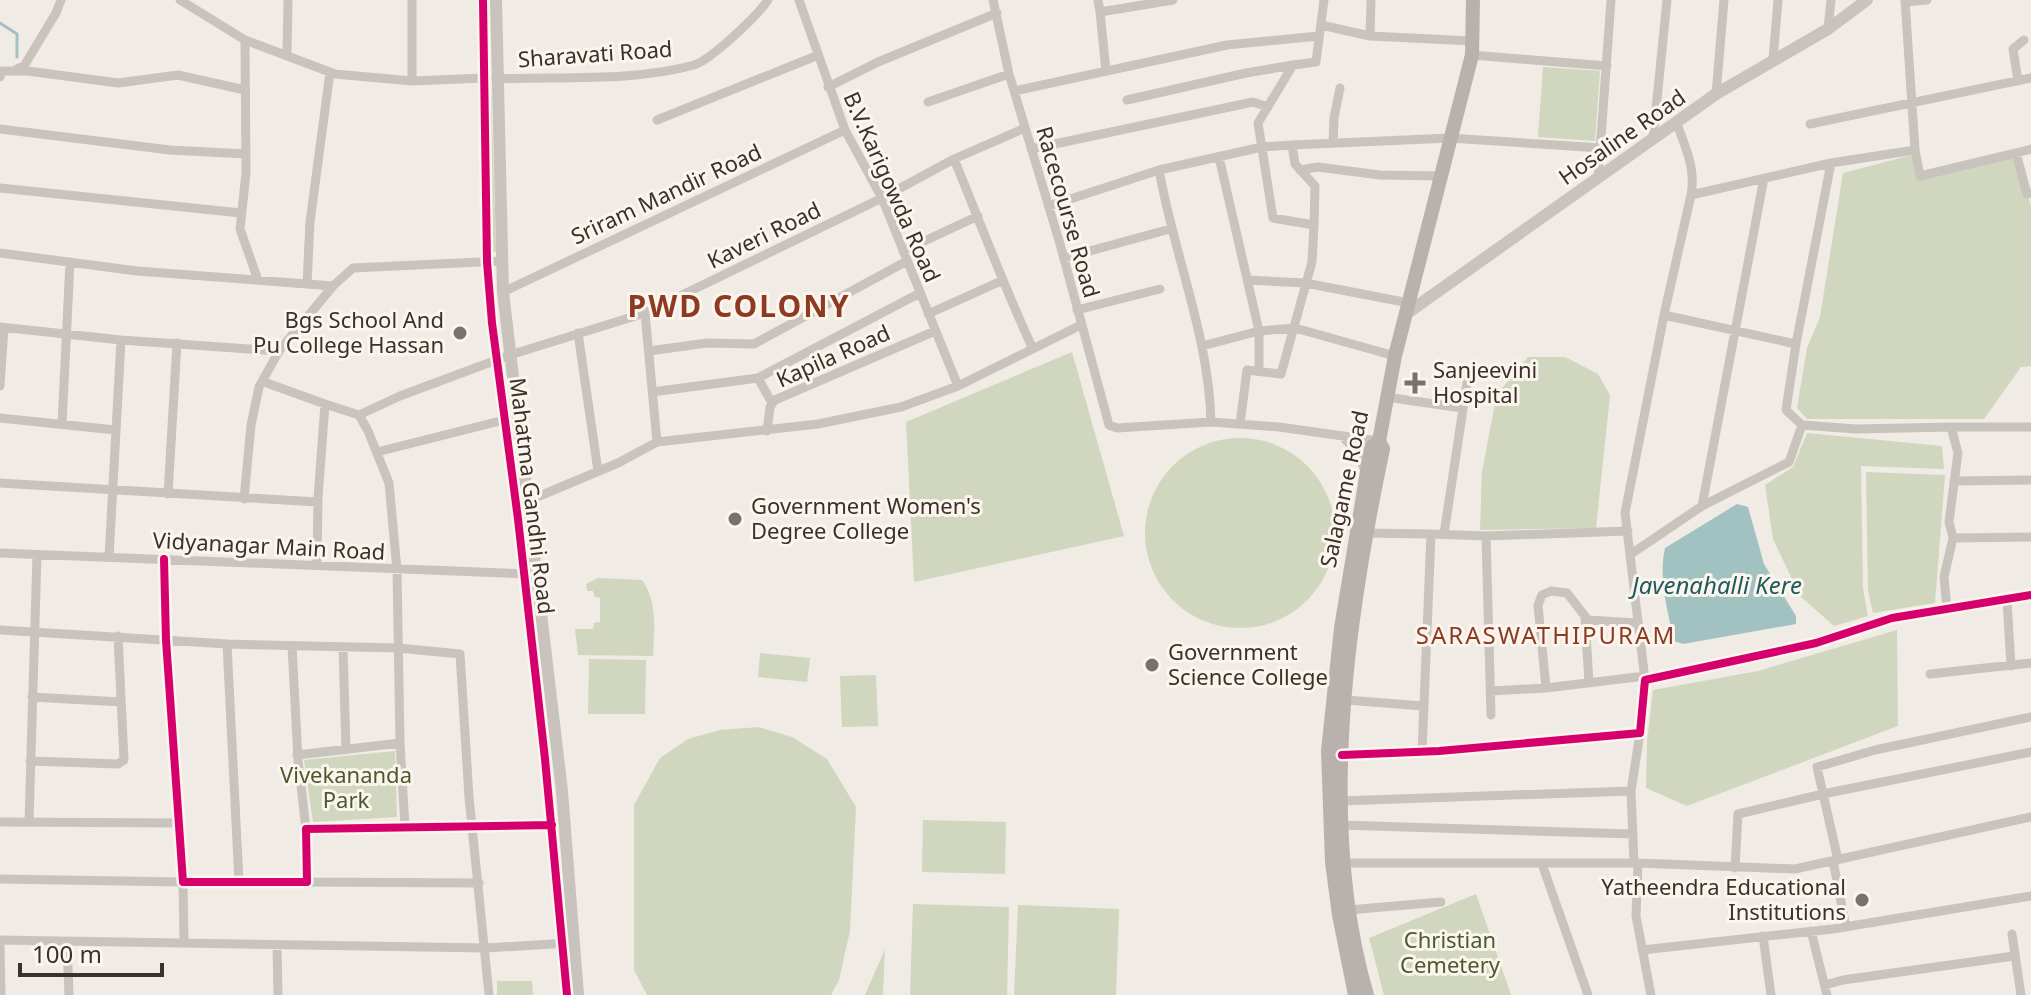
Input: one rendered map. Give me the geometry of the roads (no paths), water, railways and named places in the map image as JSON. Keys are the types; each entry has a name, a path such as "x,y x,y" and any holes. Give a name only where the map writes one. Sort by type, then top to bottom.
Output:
{"main road":[{"name":"Salagame Road","path":"1355,995 1336,897 1328,764 1341,628 1362,533 1371,448 1379,441 1395,356 1472,48 1473,0"},
{"path":"1367,995 1348,910 1340,801 1351,637 1362,533 1370,512 1383,449 1379,441"}],"street":[{"path":"14,71 24,66 61,0"},
{"path":"180,0 245,40 330,72 412,81 490,78"},
{"path":"287,54 288,0"},
{"path":"412,0 412,81"},
{"name":"Mahatma Gandhi Road","path":"483,0 490,78 497,360 504,420 522,503"},
{"name":"Mahatma Gandhi Road","path":"490,78 496,0"},
{"name":"Sharavati Road","path":"490,78 626,74 697,64 734,36 768,0"},
{"name":"B.V.Karigowda Road","path":"799,0 816,56 845,130 882,198 958,386"},
{"name":"Racecourse Road","path":"993,0 1009,74 1064,258 1109,425 1117,428 1211,422"},
{"path":"1098,0 1106,71"},
{"path":"1100,12 1173,0"},
{"path":"1127,100 1246,73 1316,62 1324,0"},
{"path":"1370,36 1371,0"},
{"path":"1598,179 1611,0"},
{"path":"1653,139 1667,0"},
{"path":"1716,94 1724,0"},
{"path":"1773,60 1778,0"},
{"path":"1828,29 1831,0"},
{"name":"Hosaline Road","path":"1408,309 1716,94 1828,29 1867,0"},
{"path":"1927,0 1905,1 1915,150 1920,176 2031,149"},
{"path":"828,87 878,62 997,13"},
{"path":"1321,25 1370,36 1607,66"},
{"path":"1014,91 1227,45 1319,36"},
{"path":"245,40 246,154 240,229 258,280"},
{"path":"2018,81 2013,50 2024,40"},
{"path":"657,120 816,56"},
{"path":"1293,65 1258,123 1273,218 1314,225"},
{"path":"0,77 2,71 14,71 118,83 178,75 245,90"},
{"path":"307,284 310,222 330,72"},
{"path":"928,102 1009,74"},
{"path":"1810,124 2031,78"},
{"path":"1333,143 1340,88"},
{"path":"1031,149 1253,102 1268,107"},
{"path":"1651,995 1636,916 1631,791 1645,678 1625,513 1694,178 1677,124"},
{"name":"Kaveri Road","path":"359,415 400,396 510,355 645,313 882,198 954,159 1025,128"},
{"path":"0,129 170,150 246,154"},
{"name":"Sriram Mandir Road","path":"503,292 845,130"},
{"path":"1049,206 1159,170 1262,147 1450,138 1601,148"},
{"path":"1240,424 1247,370 1281,374 1312,262 1316,190 1295,164 1292,145"},
{"path":"1691,195 1831,163 1915,150"},
{"path":"2016,153 2027,194 2031,193"},
{"path":"1219,157 1259,331 1259,371"},
{"path":"954,159 1001,281 1033,349"},
{"path":"1831,163 1786,410 1802,425 1856,429 2031,427"},
{"path":"1300,170 1323,167 1380,175 1441,176"},
{"path":"1159,170 1170,229 1202,346 1210,387 1211,422 1379,441"},
{"path":"1702,506 1764,178"},
{"path":"0,188 241,213"},
{"path":"649,351 707,343 754,344 978,216"},
{"path":"1064,258 1170,229"},
{"path":"0,253 333,286"},
{"path":"244,499 251,425 259,387 279,351 333,286 353,268 494,261"},
{"name":"Mahatma Gandhi Road","path":"494,261 503,292 510,355 552,825 578,995"},
{"path":"62,424 64,334 70,262"},
{"path":"1247,280 1305,283 1408,309"},
{"path":"928,314 1001,281"},
{"path":"1077,310 1160,289"},
{"path":"652,392 758,378 920,293"},
{"path":"645,313 657,442"},
{"path":"1664,315 1796,344"},
{"path":"522,503 657,442 818,424 901,407 958,386 1081,325"},
{"path":"0,386 2,327 121,340 279,351"},
{"path":"1202,346 1259,331 1295,328 1395,356"},
{"name":"Kapila Road","path":"767,431 772,403 935,331"},
{"path":"578,333 598,471"},
{"path":"109,557 121,340"},
{"path":"168,494 177,343"},
{"path":"1444,534 1468,376"},
{"path":"758,378 772,403"},
{"path":"264,382 359,415 389,483 397,570 405,827"},
{"path":"1386,397 1462,408"},
{"path":"317,563 325,404"},
{"path":"0,418 115,430"},
{"path":"377,452 504,420"},
{"path":"1631,554 1702,506 1789,462 1802,425"},
{"path":"1947,609 1944,577 1953,538 1949,522 1958,453 1951,427"},
{"path":"1342,436 1356,451 1366,473"},
{"path":"1954,481 2031,480"},
{"path":"0,483 318,502"},
{"path":"1362,533 1486,536 1628,531"},
{"path":"1422,752 1431,534"},
{"path":"1486,536 1491,715"},
{"path":"1953,538 2031,537"},
{"name":"Vidyanagar Main Road","path":"0,553 530,573"},
{"path":"29,822 37,555"},
{"path":"164,559 184,942"},
{"name":"Mahatma Gandhi Road","path":"530,573 559,759 569,943 567,995"},
{"path":"1546,688 1539,599 1551,591 1567,593 1585,618 1589,683"},
{"path":"1490,691 1645,678 1816,643 1892,618 2031,595"},
{"path":"2007,600 2011,666"},
{"path":"1585,618 1637,623"},
{"path":"0,630 227,644 398,648 458,653 462,656 472,827 489,995"},
{"path":"30,761 122,763 118,636"},
{"path":"227,644 239,882"},
{"path":"292,646 307,882"},
{"path":"343,648 346,750"},
{"path":"1930,674 2031,663"},
{"path":"32,697 121,702"},
{"path":"1346,700 1423,706"},
{"path":"1846,927 1817,767 1875,750 2031,717"},
{"path":"1342,755 1422,752 1640,733"},
{"path":"297,755 400,743"},
{"path":"1735,868 1738,814 2031,752"},
{"path":"545,759 559,759"},
{"path":"1340,801 1631,791"},
{"path":"1345,863 1636,863 1795,869 2031,817"},
{"path":"0,822 180,823"},
{"path":"306,829 552,825"},
{"path":"1341,825 1633,834"},
{"path":"1542,864 1588,995"},
{"path":"0,879 479,883"},
{"path":"1642,950 1846,927 2031,896"},
{"path":"1348,910 1441,902"},
{"path":"1811,931 1826,990 1843,980 2014,956"},
{"path":"2012,934 2021,995"},
{"path":"1763,936 1771,995"},
{"path":"67,941 69,995"},
{"path":"1,995 0,942 486,948 569,943"},
{"path":"277,945 278,995"}],"water":[{"name":"Javenahalli Kere","path":"1737,504 1748,507 1764,564 1796,616 1796,624 1683,644 1674,641 1663,583 1665,548"}],"waterway":[{"path":"0,23 17,34 17,57"}],"place":[{"name":"Bgs School And Pu College Hassan","path":"460,333"},
{"name":"Sanjeevini Hospital","path":"1415,383"},
{"name":"Government Women's Degree College","path":"735,519"},
{"name":"Government Science College","path":"1152,665"},
{"name":"Yatheendra Educational Institutions","path":"1862,900"}],"district":[{"name":"PWD COLONY","path":"739,307"},
{"name":"SARASWATHIPURAM","path":"1546,636"}],"park label":[{"name":"Vivekananda Park","path":"346,788"},
{"name":"Christian Cemetery","path":"1450,952"}]}
